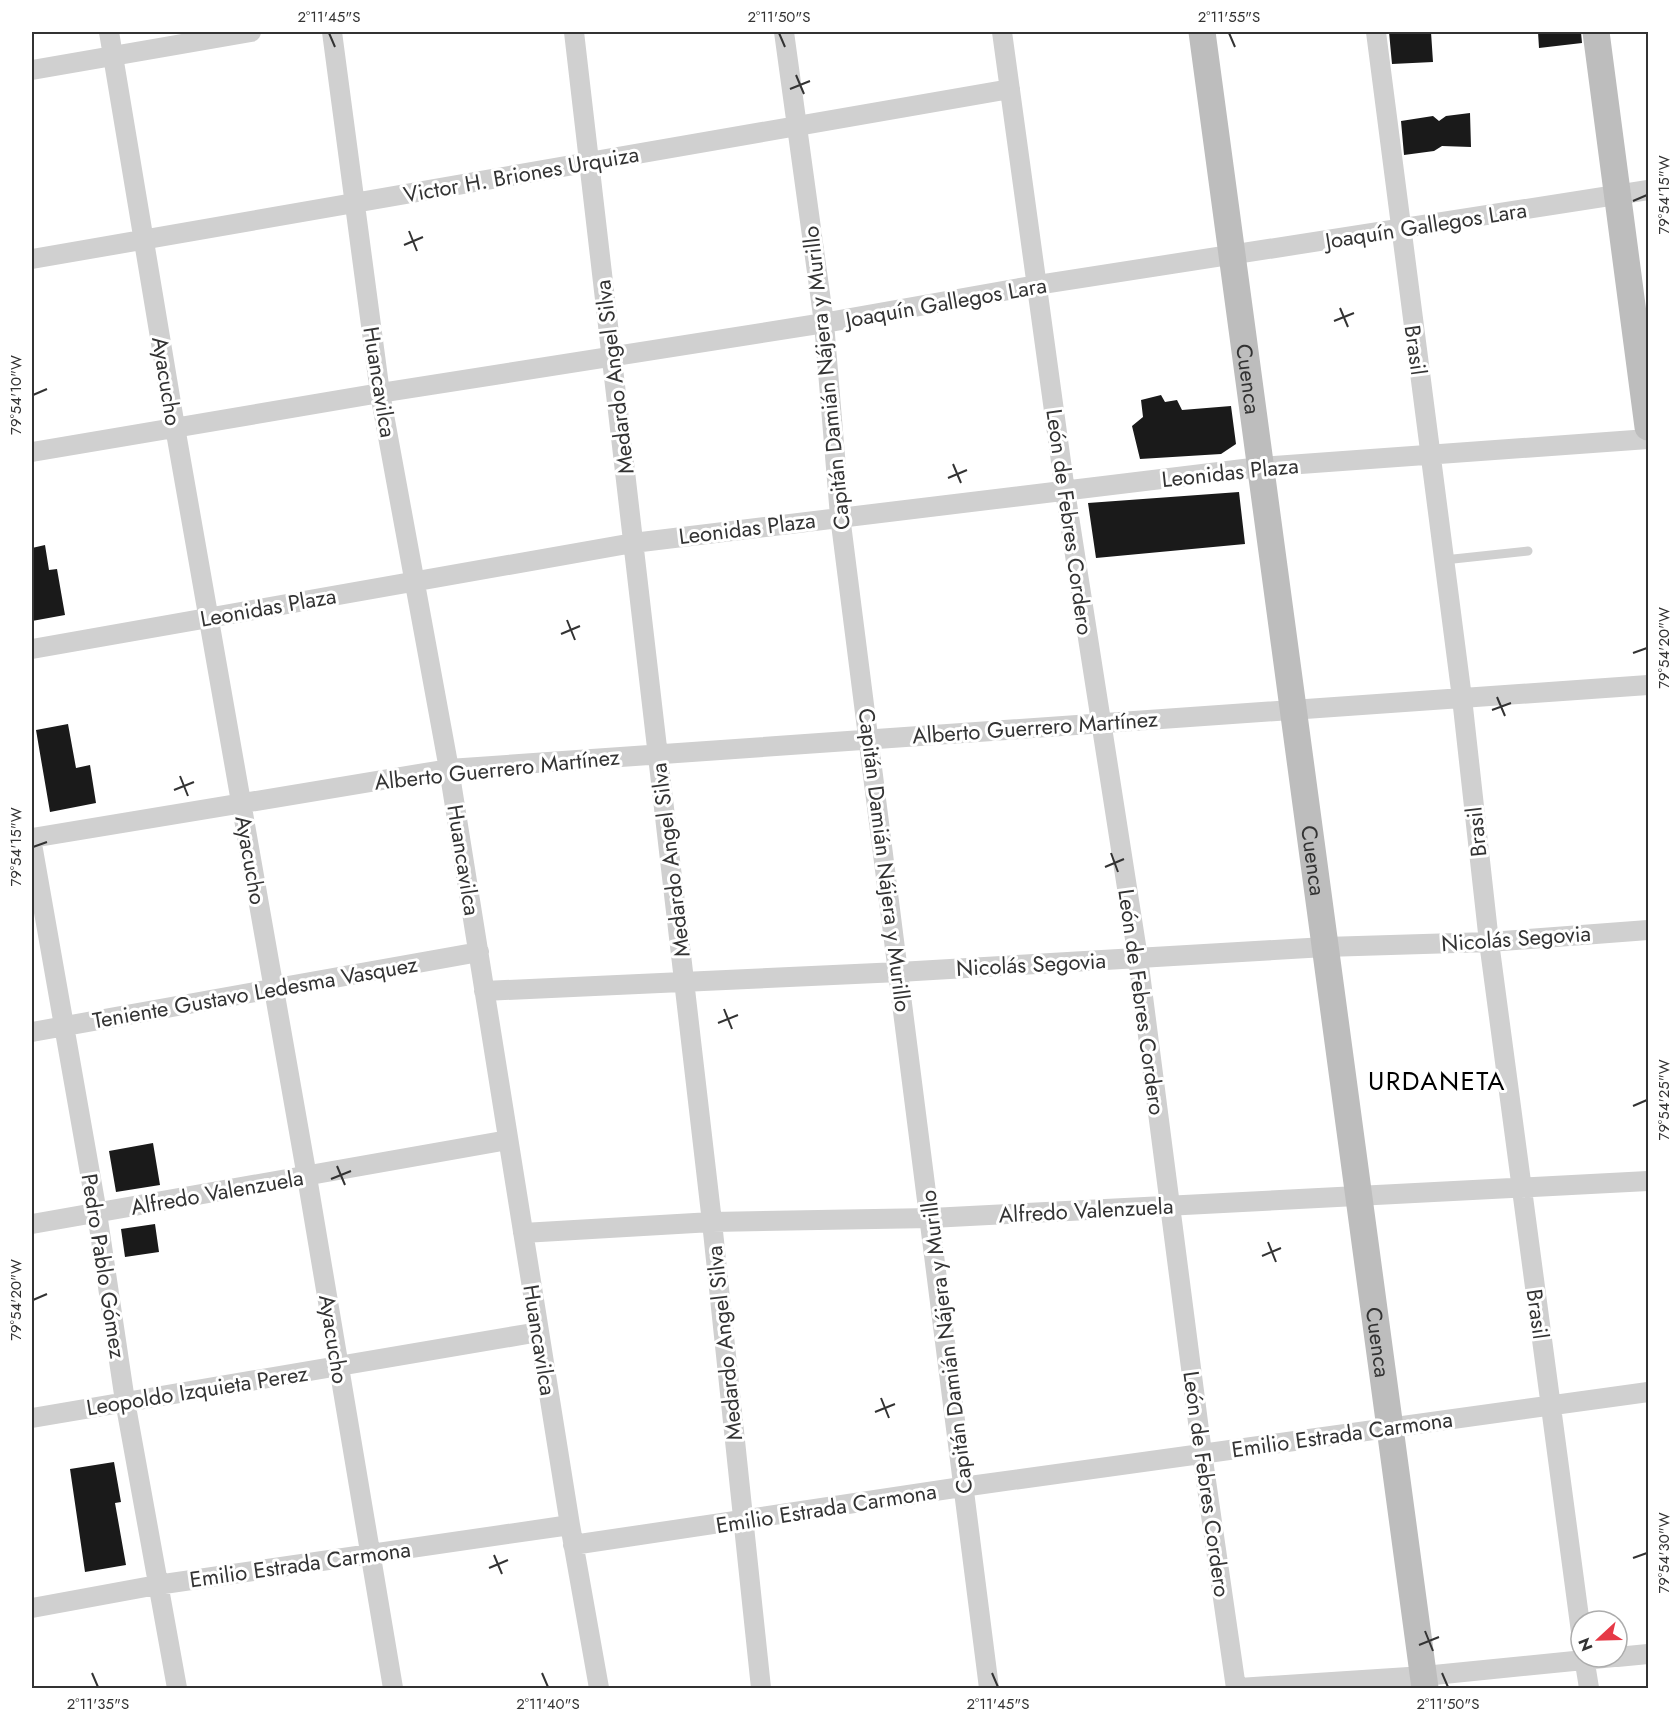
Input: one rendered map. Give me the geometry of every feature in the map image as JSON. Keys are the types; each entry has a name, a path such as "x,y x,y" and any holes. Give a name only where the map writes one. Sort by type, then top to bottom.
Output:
{"main road":[{"name":"Cuenca","path":"1202,32 1424,1682"},
{"path":"1596,32 1648,427"}],"street":[{"name":"Ayacucho","path":"109,32 174,427 307,1177 393,1689"},
{"path":"32,70 251,32"},
{"name":"Huancavilca","path":"332,32 380,393 449,769 573,1545 599,1689"},
{"name":"Medardo Angel Silva","path":"574,32 684,981 761,1689"},
{"name":"Capitán Damián Nájera y Murillo","path":"784,32 824,323 840,516 871,739 989,1689"},
{"name":"León de Febres Cordero","path":"1002,32 1065,491 1138,957 1202,1453 1237,1689"},
{"name":"Brasil","path":"1376,32 1444,560 1520,1187 1578,1609"},
{"name":"Victor H. Briones Urquiza","path":"32,259 1010,89"},
{"name":"Joaquín Gallegos Lara","path":"32,452 380,393 824,323 1037,285 1648,190"},
{"name":"Leonidas Plaza","path":"32,649 633,543 840,516 1260,467 1648,439"},
{"name":"Alberto Guerrero Martínez","path":"32,838 449,769 1648,685"},
{"name":"Pedro Pablo Gómez","path":"32,843 97,1213 125,1401 177,1689"},
{"name":"Nicolás Segovia","path":"484,991 899,972 1325,947 1489,942 1648,930"},
{"name":"Teniente Gustavo Ledesma Vasquez","path":"32,1032 479,952"},
{"name":"Alfredo Valenzuela","path":"32,1224 508,1140"},
{"name":"Alfredo Valenzuela","path":"523,1233 711,1222 931,1218 1648,1181"},
{"name":"Leopoldo Izquieta Perez","path":"32,1418 539,1332"},
{"name":"Emilio Estrada Carmona","path":"573,1545 1202,1453 1648,1392"},
{"name":"Emilio Estrada Carmona","path":"32,1608 157,1585 570,1525"},
{"path":"1629,1656 1648,1654"},
{"path":"1237,1689 1424,1682 1569,1660"},
{"path":"1586,1669 1589,1689"}],"lane":[{"path":"1444,560 1528,551"}],"building":[{"path":"1389,32 1431,32 1433,62 1392,64"},
{"path":"1538,32 1581,32 1582,43 1539,48"},
{"path":"1470,113 1471,147 1442,146 1434,151 1404,155 1401,121 1433,116 1439,121 1446,116"},
{"path":"1161,395 1165,402 1177,400 1182,410 1231,406 1236,444 1221,454 1140,459 1132,426 1143,417 1141,400"},
{"path":"1239,492 1245,544 1096,558 1088,503"},
{"path":"45,545 49,570 57,569 65,615 32,621 32,548"},
{"path":"68,724 76,768 90,765 96,803 50,812 36,730"},
{"path":"153,1143 160,1185 116,1192 109,1151"},
{"path":"155,1224 159,1252 125,1257 121,1229"},
{"path":"114,1462 121,1502 115,1503 126,1565 85,1572 70,1469"}],"district":[{"name":"URDANETA","path":"1437,1081"}]}
